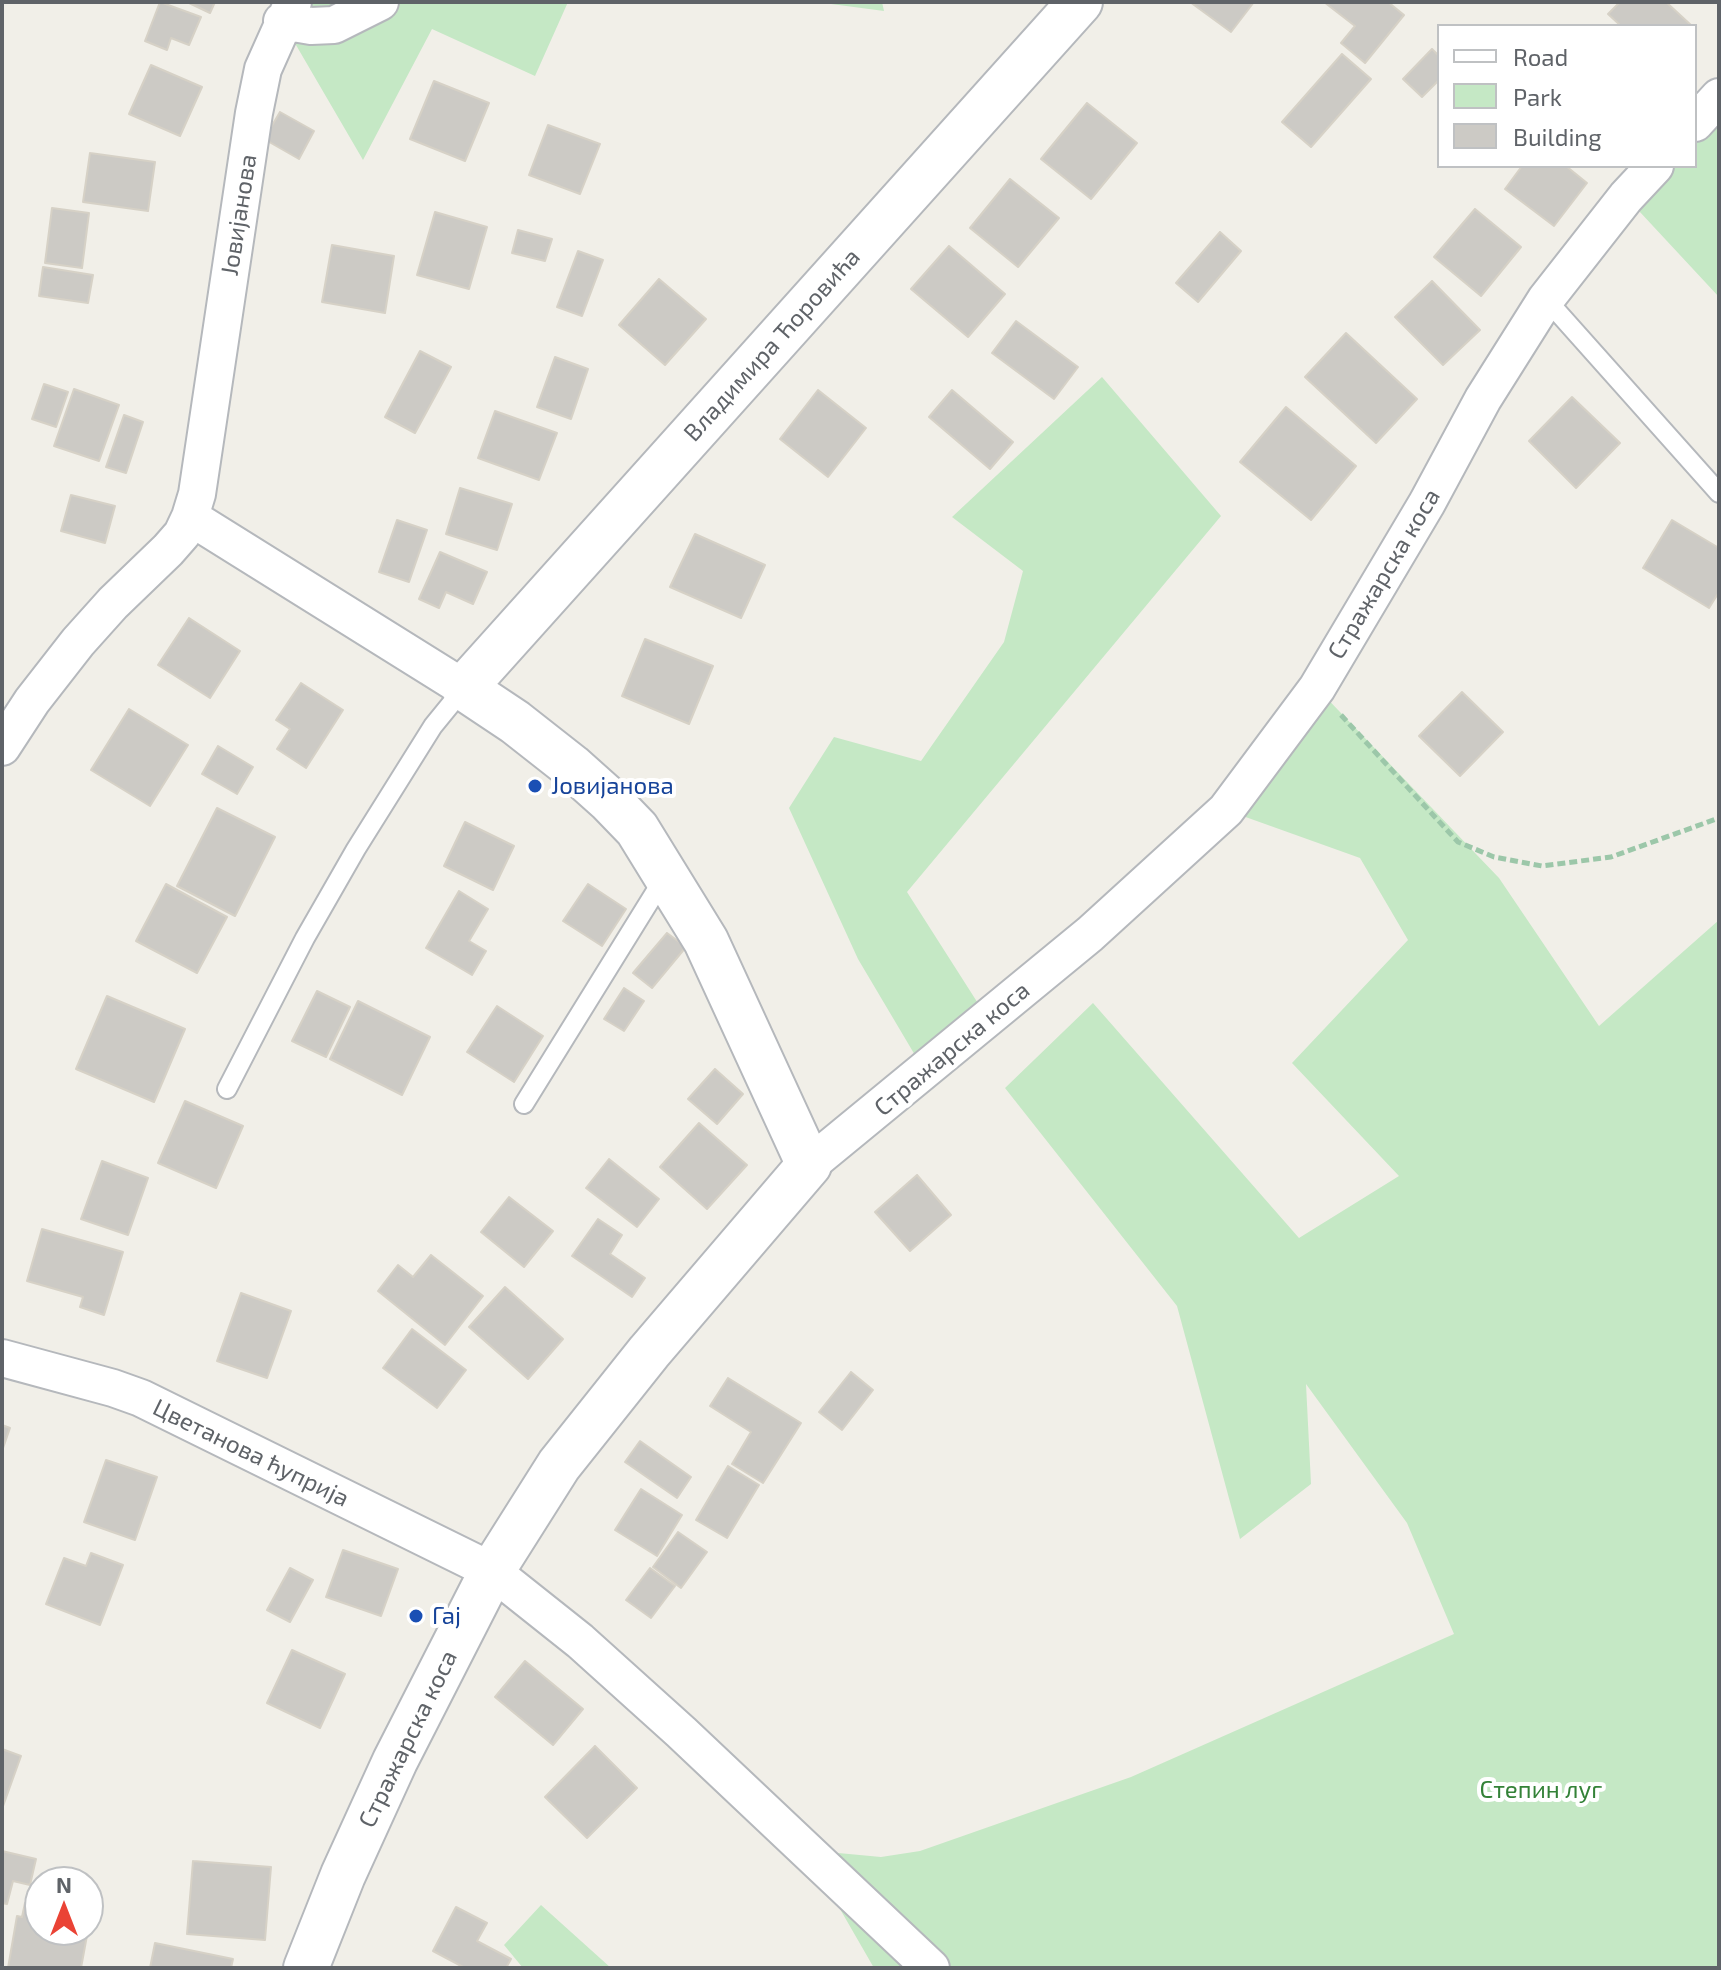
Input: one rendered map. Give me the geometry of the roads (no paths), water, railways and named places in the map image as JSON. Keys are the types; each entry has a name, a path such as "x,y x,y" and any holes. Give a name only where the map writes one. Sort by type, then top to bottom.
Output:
{"street":[{"path":"287,12 311,26 334,25 380,2"},
{"name":"Владимира Ћоровића","path":"464,688 1080,2"},
{"name":"Јовијанова","path":"2,747 32,701 78,642 168,550 182,534 190,517 197,494 254,113 263,69 287,12"},
{"path":"1697,121 1719,97"},
{"name":"Стражарска коса","path":"306,1968 382,1789 492,1571 559,1465 649,1352 809,1165 1090,934 1226,810 1317,688 1420,515 1483,399 1546,299 1626,197 1653,168"},
{"path":"190,517 515,722 609,800 637,829 706,941 809,1165"},
{"name":"Цветанова ћуприја","path":"2,1358 141,1398 492,1571 580,1641 681,1732 931,1968"}],"lane":[{"path":"1546,299 1719,493"},
{"path":"227,1089 305,938 356,849 433,726 464,688"},
{"path":"524,1104 666,875"}],"place":[{"name":"Јовијанова","path":"535,786"},
{"name":"Гај","path":"416,1616"}],"park label":[{"name":"Степин луг","path":"1541,1790"}]}
